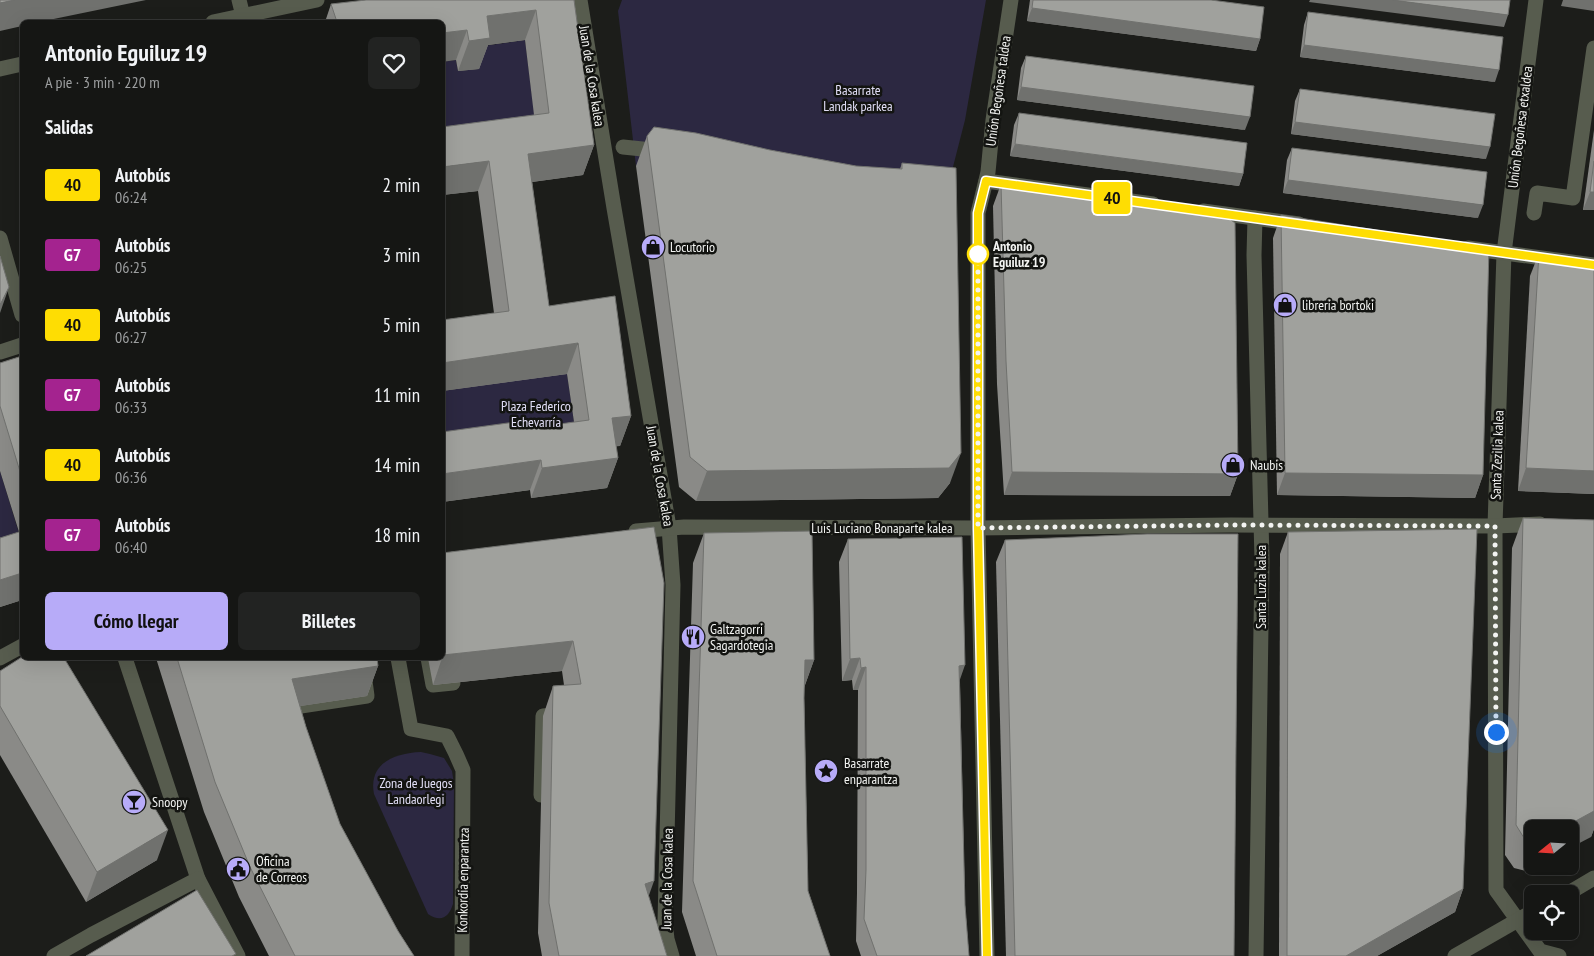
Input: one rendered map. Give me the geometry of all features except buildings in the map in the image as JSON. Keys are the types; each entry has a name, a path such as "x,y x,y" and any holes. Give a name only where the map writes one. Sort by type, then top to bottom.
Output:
{"street":[{"path":"240,0 243,16"},
{"path":"223,20 317,0"},
{"name":"Juan de la Cosa kalea","path":"580,0 669,527 673,585 666,922 667,939 672,956"},
{"name":"Unión Begoñesa taldea","path":"987,956 978,528 978,213 988,172 993,120 1011,0"},
{"name":"Unión Begoñesa etxaldea","path":"1504,253 1536,0"},
{"path":"1534,213 1537,192 1573,198 1594,48"},
{"path":"0,69 20,64"},
{"path":"623,146 672,152"},
{"path":"986,181 1167,206"},
{"path":"1186,208 1313,226"},
{"name":"Santa Luzia kalea","path":"1255,218 1254,255 1262,560 1256,956"},
{"path":"0,238 20,308"},
{"path":"1457,246 1594,265"},
{"name":"Santa Zezilia kalea","path":"1504,253 1495,526 1496,890 1541,953"},
{"path":"0,352 20,346"},
{"name":"Luis Luciano Bonaparte kalea","path":"620,533 669,527 978,528 1260,525 1495,526 1557,524"},
{"path":"0,658 20,647"},
{"path":"126,660 198,879 238,956"},
{"path":"286,725 281,709 367,696 362,660"},
{"name":"Konkordia enparantza","path":"398,660 411,729 447,736 463,770 462,956"},
{"path":"428,660 432,685 470,681"},
{"path":"541,806 542,716 570,714 567,697"},
{"path":"1579,887 1594,878"},
{"path":"54,956 198,879"},
{"path":"1455,956 1524,917"},
{"path":"1541,953 1559,956"}],"green space":[{"name":"Basarrate Landak parkea","path":"622,0 986,0 965,120 945,198 643,157 636,166 618,11"},
{"path":"525,40 538,143 445,155 445,62 456,60 458,71 479,69 476,47"},
{"name":"Plaza Federico Echevarría","path":"567,373 578,450 445,461 445,391"},
{"path":"0,471 20,536 20,545 0,565"},
{"name":"Zona de Juegos Landaorlegi","path":"421,752 444,758 452,771 454,784 453,904 447,915 441,918 428,914 374,794 373,783 379,767 393,758"}],"bus line":[{"name":"40","path":"987,956 978,498 978,213 986,181 1594,265"}],"place":[{"name":"Locutorio","path":"653,247"},
{"name":"Antonio Eguiluz 19","path":"978,254"},
{"name":"libreria bortoki","path":"1285,305"},
{"name":"Naubis","path":"1233,465"},
{"name":"Galtzagorri Sagardotegia","path":"693,637"},
{"name":"Basarrate enparantza","path":"826,771"},
{"name":"Snoopy","path":"134,802"},
{"name":"Oficina de Correos","path":"238,869"}],"route":[{"path":"978,254 978,528 1231,525 1495,526 1496,732"}]}
